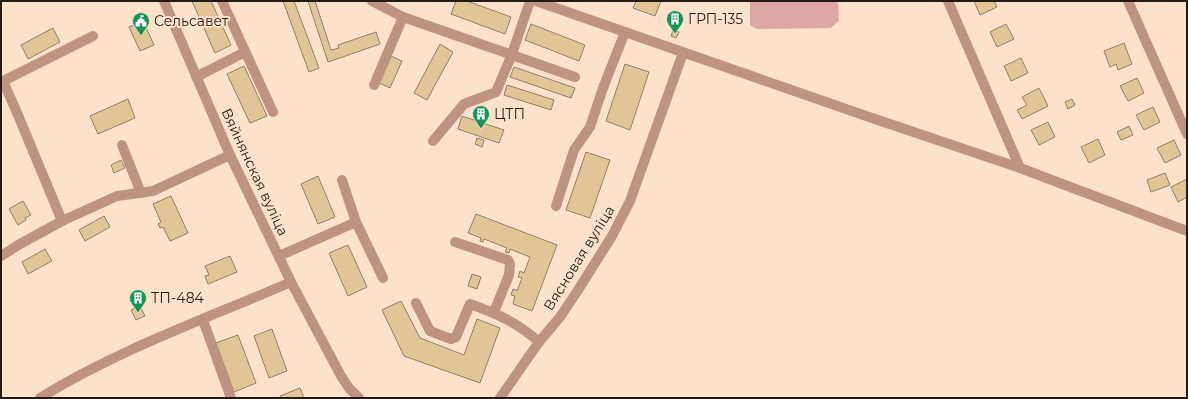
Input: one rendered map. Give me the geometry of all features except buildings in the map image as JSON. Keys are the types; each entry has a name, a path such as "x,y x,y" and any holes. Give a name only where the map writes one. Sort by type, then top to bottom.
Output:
{"street":[{"name":"Вяйнянская вуліца","path":"164,1 230,155 291,282 327,353 345,384 359,398"},
{"path":"222,1 273,112"},
{"path":"372,1 403,17 575,77"},
{"path":"433,141 464,104 496,92 512,54 530,1"},
{"path":"536,1 683,53 1020,168 1187,231"},
{"path":"948,1 1020,168"},
{"path":"1128,1 1187,134"},
{"path":"374,85 403,17"},
{"path":"556,206 574,150 590,127 603,88 625,32"},
{"path":"62,221 32,152 18,115 2,82 93,36"},
{"path":"196,77 245,52"},
{"name":"Вясновая вуліца","path":"500,398 578,290 621,220 632,194 683,53"},
{"path":"122,145 141,194"},
{"path":"1,256 62,221 117,196 141,194 153,191 230,155"},
{"path":"342,180 356,222 383,278"},
{"path":"279,256 356,222"},
{"path":"455,242 508,260 510,264 508,275 494,312"},
{"path":"40,398 70,379 130,351 291,282"},
{"path":"416,303 430,331 451,338 456,337 470,304 494,312 522,327 539,342"},
{"path":"203,320 231,398"}],"shaded area":[{"path":"750,1 838,1 839,21 831,28 757,29 750,25"}],"place":[{"name":"ГРП-135","path":"675,34"},
{"name":"Сельсавет","path":"141,36"},
{"name":"ЦТП","path":"481,129"},
{"name":"ТП-484","path":"138,313"}]}
